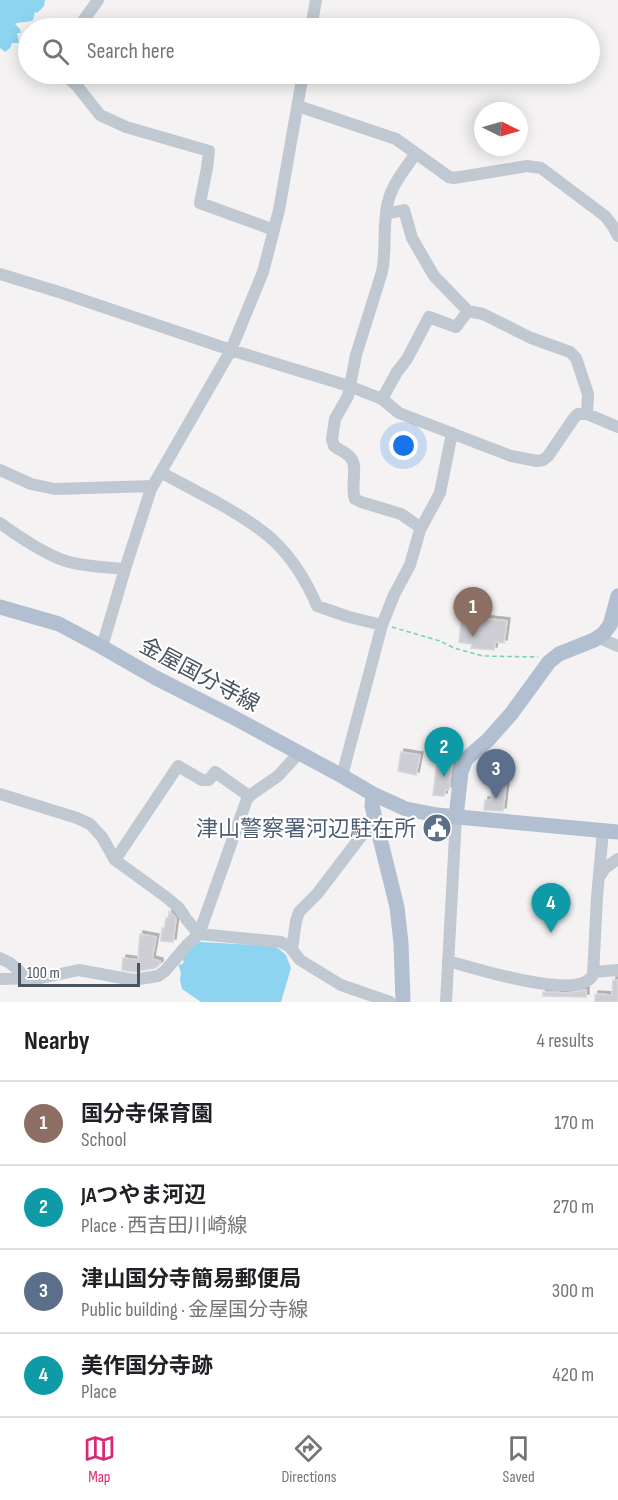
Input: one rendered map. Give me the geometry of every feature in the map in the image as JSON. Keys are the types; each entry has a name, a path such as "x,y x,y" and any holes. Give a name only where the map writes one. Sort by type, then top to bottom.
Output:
{"main road":[{"path":"610,831 456,817 463,763 511,714 544,667 554,657 598,638 610,625 618,596"},
{"name":"金屋国分寺線","path":"0,607 58,624 373,794 406,809 456,817"},
{"path":"373,794 372,806 397,907 403,1002"}],"street":[{"path":"85,18 98,0"},
{"path":"313,18 316,0"},
{"path":"75,84 100,115 126,127 209,151 200,203 274,230"},
{"path":"102,647 153,486 231,350 263,272 274,230 301,84"},
{"path":"298,106 396,139 449,177 528,166 541,168 604,216 618,236"},
{"path":"416,153 391,192 386,214 385,261 356,355 348,396 337,413 332,439 334,446 354,462 354,496 361,502 401,514 421,528"},
{"path":"386,214 404,210 412,238 434,276 468,311 483,314 531,338 570,352 578,363 588,394 587,414"},
{"path":"0,274 349,386 382,399 399,413 511,456 543,460 578,414 587,414 618,427"},
{"path":"382,399 407,359 429,316 456,327 468,311"},
{"path":"342,776 382,625 394,595 410,565 421,528 440,493 452,433"},
{"path":"0,470 23,481 50,488 153,486"},
{"path":"162,473 240,516 273,540 303,578 317,606 382,625"},
{"path":"0,523 22,538 66,561 125,569"},
{"path":"598,638 618,646"},
{"path":"0,979 41,978 79,970 133,980 158,976 165,971 199,933 249,796 278,776 298,753"},
{"path":"115,860 178,766 206,780 212,778 216,772 249,796"},
{"path":"0,794 84,821 99,832 115,860 179,908 199,933 274,940 284,943 303,962 341,985 390,1002"},
{"path":"446,1002 456,817"},
{"path":"292,949 299,912 317,894 375,818"},
{"path":"448,961 512,980 538,984 576,985 591,979 599,878 610,831"},
{"path":"599,878 605,868 618,859"},
{"path":"0,958 10,963 27,978"},
{"path":"593,972 618,970"}],"path":[{"path":"382,625 483,656 554,657"}],"water":[{"path":"0,0 45,0 44,6 37,13 35,12 34,18 18,18 18,23 15,24 18,27 18,43 12,43 5,52 0,48"},
{"path":"195,943 273,946 279,949 286,955 291,968 281,1002 201,1002 182,989 178,963 181,965 184,962 181,957"}],"building":[{"path":"462,616 507,621 504,643 495,642 494,650 471,648 472,644 459,642"},
{"path":"401,752 420,755 416,775 398,771"},
{"path":"437,762 453,764 449,790 445,789 444,796 433,795"},
{"path":"493,784 506,785 503,811 484,810 485,800 491,800"},
{"path":"169,911 176,918 173,942 161,941 162,928 164,929 166,918 169,918"},
{"path":"140,934 156,937 152,959 160,961 160,964 155,968 133,972 122,970 123,958 138,960"},
{"path":"613,980 618,980 618,1002 595,1002 595,994 612,995"},
{"path":"586,990 586,997 543,996 543,992 567,993"}],"place":[{"name":"国分寺保育園","path":"473,637"},
{"name":"JAつやま河辺","path":"444,777"},
{"name":"津山国分寺簡易郵便局","path":"496,799"},
{"name":"津山警察署河辺駐在所","path":"437,828"},
{"name":"美作国分寺跡","path":"551,933"}]}
